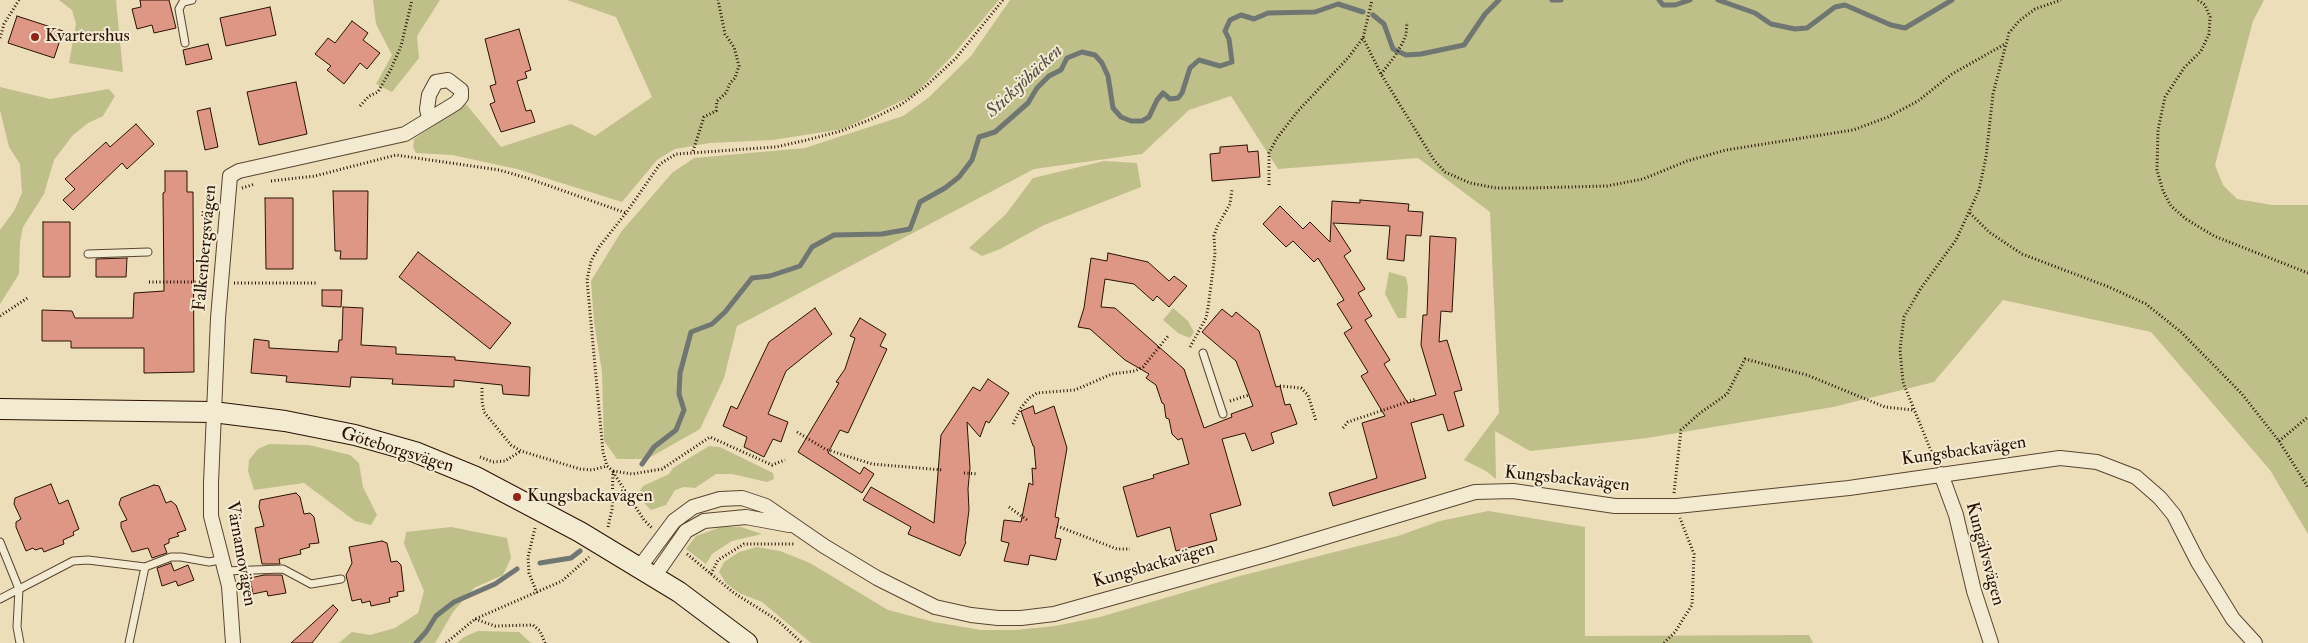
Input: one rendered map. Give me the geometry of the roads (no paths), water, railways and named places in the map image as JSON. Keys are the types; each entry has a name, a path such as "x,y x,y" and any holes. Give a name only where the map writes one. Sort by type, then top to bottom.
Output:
{"street":[{"name":"Falkenbergsvägen","path":"213,412 230,176 239,170 392,138 405,134 429,118"},
{"name":"Göteborgsvägen","path":"0,409 213,412 285,420 355,435 415,452 476,477 517,497 646,572 747,643"},
{"name":"Värnamovägen","path":"213,412 211,516 232,610 234,643"},
{"name":"Kungsbackavägen","path":"646,572 661,537 674,521 694,507 720,499 742,498 766,506 792,525 876,578 935,607 971,615 1022,618 1071,609 1269,554 1475,492 1513,491 1615,506 1677,506 1848,488 2060,458 2097,462 2136,477 2160,498 2174,515 2198,562 2233,619 2255,643"},
{"name":"Kungälvsvägen","path":"1941,474 1956,515 1974,591 1991,643"},
{"name":"Kungsbackavägen","path":"646,572 676,545 686,531 704,521 746,517 792,525"}],"lane":[{"path":"185,43 179,9 183,2 192,0"},
{"path":"88,254 148,252"},
{"path":"1203,353 1223,414"},
{"path":"0,542 19,589 17,627 20,643"},
{"path":"0,599 73,561 88,560 145,567 171,557 181,557 222,565 283,569 311,584 341,579"},
{"path":"130,643 145,567"}],"waterway":[{"name":"Sticksjöbäcken","path":"1373,15 1384,24 1393,49 1406,55 1421,54 1464,45 1485,14 1499,0"},
{"name":"Sticksjöbäcken","path":"1552,0 1561,0"},
{"name":"Sticksjöbäcken","path":"1659,0 1663,5 1675,5 1690,0"},
{"name":"Sticksjöbäcken","path":"1718,0 1755,13 1771,24 1795,29 1807,28 1835,7 1845,5 1891,25 1905,28 1952,0"},
{"name":"Sticksjöbäcken","path":"642,464 654,447 676,430 684,410 679,394 680,373 691,332 712,324 725,312 752,278 770,276 800,266 812,247 834,235 882,234 910,229 920,202 945,188 959,177 972,160 979,137 995,132 1028,103 1037,88 1049,76 1061,70 1067,58 1082,52 1095,55 1102,63 1108,76 1113,108 1121,117 1131,121 1142,121 1149,117 1157,100 1163,93 1170,99 1178,98 1182,93 1190,68 1199,60 1220,66 1232,62 1229,39 1225,31 1230,20 1241,15 1254,19 1268,13 1315,12 1338,4 1363,12"},
{"name":"Sticksjöbäcken","path":"540,563 571,558 580,551"},
{"name":"Sticksjöbäcken","path":"416,643 436,616 454,602 495,584 517,569"}],"place":[{"name":"Kvartershus","path":"35,37"},
{"name":"Kungsbackavägen","path":"517,497"}]}
